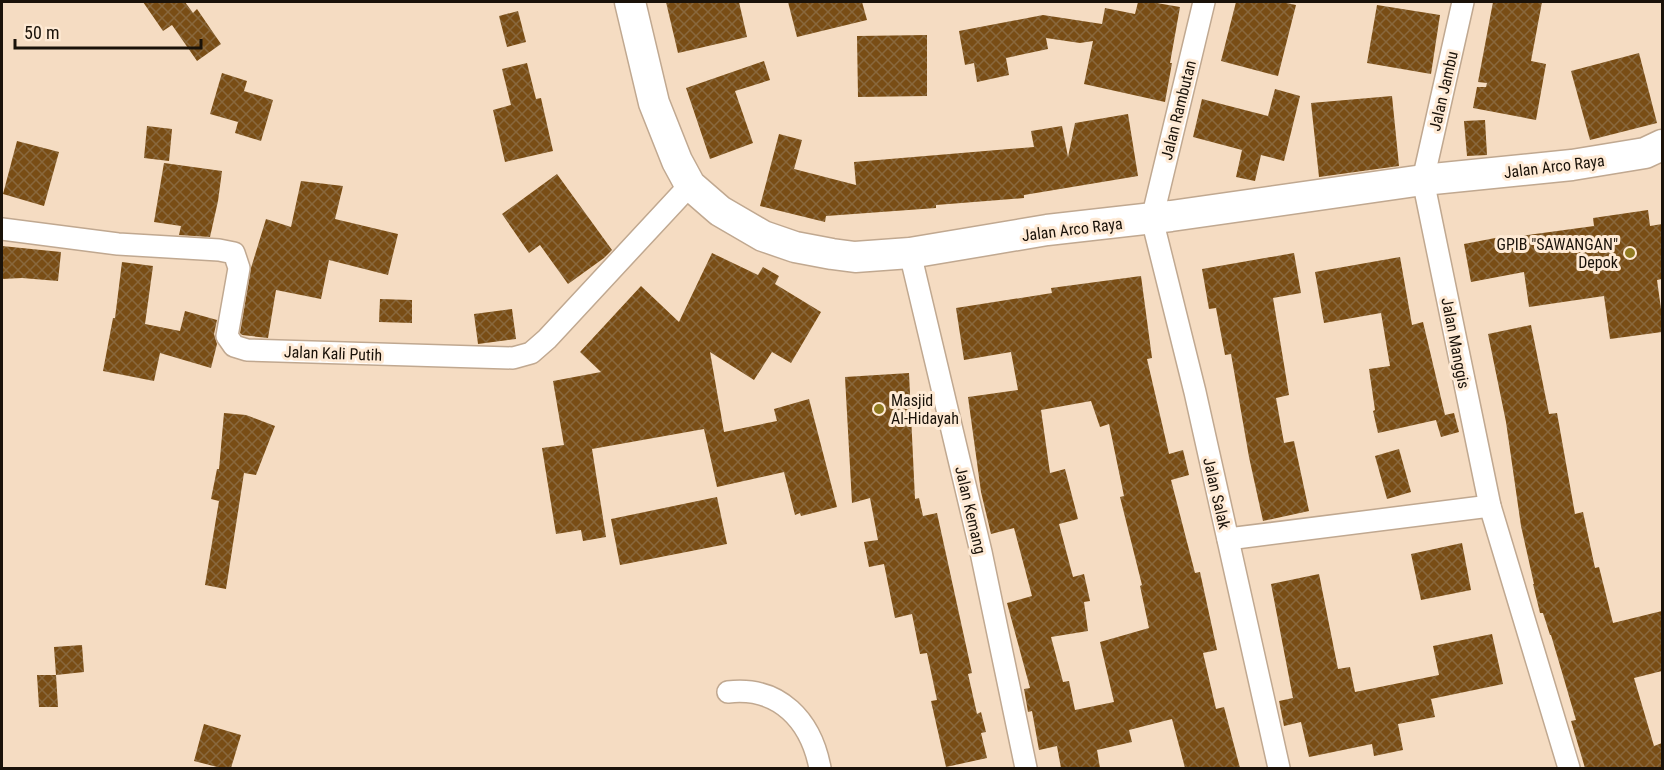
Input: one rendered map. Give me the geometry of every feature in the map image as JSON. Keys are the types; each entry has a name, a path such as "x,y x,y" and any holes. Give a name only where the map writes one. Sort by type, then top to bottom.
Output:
{"main road":[{"name":"Jalan Arco Raya","path":"630,2 654,103 677,161 690,184 720,211 764,236 795,247 832,254 855,257 910,253 1047,230 1152,219 1423,180 1572,165 1645,153 1662,145"}],"street":[{"name":"Jalan Rambutan","path":"1152,219 1204,2"},
{"name":"Jalan Jambu","path":"1423,180 1463,2"},
{"name":"Jalan Manggis","path":"1423,180 1490,506 1569,768"},
{"name":"Jalan Kali Putih","path":"2,229 118,244 219,250 234,254 239,268 227,336 234,346 247,350 513,358 531,352 548,339 690,184"},
{"name":"Jalan Salak","path":"1152,219 1195,392 1279,768"},
{"name":"Jalan Kemang","path":"910,253 981,552 1026,768"},
{"path":"1228,539 1490,506"},
{"path":"728,692 767,695 793,712 808,731 820,768"}],"building":[{"path":"143,2 185,2 193,13 197,9 221,44 197,61 172,25 163,31"},
{"path":"666,2 739,2 747,37 678,53"},
{"path":"788,2 862,2 867,20 797,37"},
{"path":"1138,2 1180,7 1165,102 1084,84 1093,41 1080,43 1046,38 1048,49 1006,58 1009,75 977,82 974,63 965,65 959,31 1043,15 1102,24 1105,8 1135,14"},
{"path":"1236,2 1282,2 1296,5 1278,76 1221,61"},
{"path":"1493,2 1542,2 1531,61 1546,64 1536,120 1473,108 1477,87 1486,87 1487,83 1478,82"},
{"path":"1377,5 1440,15 1431,74 1367,63"},
{"path":"518,11 526,42 507,47 499,16"},
{"path":"927,35 927,96 858,97 857,36"},
{"path":"1639,53 1657,123 1590,140 1571,71"},
{"path":"764,61 770,80 735,91 753,143 710,159 686,88"},
{"path":"527,63 536,99 541,98 553,151 505,162 493,110 511,105 502,69"},
{"path":"222,73 247,81 244,91 273,100 261,141 235,133 238,122 210,114"},
{"path":"1275,89 1300,96 1284,161 1261,155 1255,181 1236,177 1242,150 1193,137 1202,99 1268,116"},
{"path":"1392,96 1399,166 1319,177 1311,103"},
{"path":"1128,114 1138,176 1024,195 1024,198 936,205 936,208 826,216 825,222 760,206 779,134 802,140 794,169 856,185 854,162 1034,147 1031,131 1062,126 1068,157 1075,123"},
{"path":"1485,120 1487,155 1467,156 1464,121"},
{"path":"147,126 172,129 169,161 144,158"},
{"path":"17,141 59,152 44,206 3,194"},
{"path":"164,163 222,171 210,237 179,235 181,226 154,222"},
{"path":"557,174 612,250 568,284 540,245 529,253 502,214"},
{"path":"301,181 343,186 335,219 398,234 388,275 329,260 321,299 276,290 268,338 242,335 240,333 251,268 266,219 291,227"},
{"path":"1648,210 1650,226 1662,224 1662,279 1657,280 1662,332 1610,339 1604,296 1529,307 1524,272 1471,282 1464,244 1511,235 1512,237 1594,226 1593,218"},
{"path":"2,246 61,252 58,281 2,279"},
{"path":"712,253 758,275 763,267 779,276 775,284 821,312 791,363 772,352 754,380 710,352 724,432 777,421 774,409 809,399 837,507 801,516 800,513 795,515 784,472 717,487 704,429 592,449 606,537 583,541 581,530 556,534 542,448 564,445 553,381 601,372 580,352 641,286 679,322"},
{"path":"1294,253 1301,293 1273,298 1289,395 1276,398 1284,443 1294,441 1309,511 1263,521 1231,354 1225,355 1216,308 1209,309 1202,269"},
{"path":"1400,257 1412,325 1423,322 1445,415 1454,413 1459,432 1441,437 1436,420 1378,433 1373,411 1375,410 1369,369 1390,366 1381,313 1324,323 1315,272"},
{"path":"122,262 153,266 145,324 180,331 185,311 217,320 214,334 217,344 211,368 160,353 154,381 103,371 113,318 115,318"},
{"path":"1141,276 1152,358 1147,359 1169,454 1183,450 1189,475 1171,480 1195,573 1200,572 1217,650 1203,653 1216,709 1224,707 1240,768 1185,768 1172,719 1129,730 1132,742 1097,750 1100,768 1061,768 1057,746 1039,750 1032,711 1028,712 1024,689 1030,688 1007,603 1032,596 1014,528 991,534 981,492 968,397 1018,390 1011,352 964,360 956,308 1052,293 1051,288","holes":["1091,401 1100,427 1109,424 1124,496 1120,497 1142,585 1140,586 1149,628 1100,642 1114,702 1075,710 1069,681 1063,682 1051,637 1088,631 1084,602 1090,601 1084,574 1073,577 1059,524 1078,519 1065,469 1050,473 1041,410"]},
{"path":"380,299 412,300 412,323 379,322"},
{"path":"512,309 516,339 478,344 474,314"},
{"path":"1531,325 1549,414 1557,413 1575,514 1583,512 1595,568 1599,567 1613,623 1662,611 1662,671 1634,678 1654,746 1662,743 1662,768 1585,768 1571,721 1576,720 1551,635 1543,613 1540,613 1533,584 1521,526 1506,422 1488,334"},
{"path":"909,373 915,499 919,498 923,516 937,513 972,673 968,674 977,714 981,712 986,732 981,733 987,758 946,767 931,701 937,700 927,653 920,654 912,614 895,618 884,564 869,567 864,542 878,540 870,498 852,503 845,377"},
{"path":"224,413 246,415 275,426 256,475 244,473 226,589 205,585 219,501 211,499 217,469 219,469"},
{"path":"1399,449 1411,492 1387,499 1375,456"},
{"path":"717,497 727,544 620,565 611,519"},
{"path":"1462,543 1471,590 1421,600 1411,554"},
{"path":"1319,574 1338,669 1350,667 1355,692 1439,675 1433,646 1492,634 1503,684 1431,699 1435,717 1398,724 1403,750 1374,756 1372,744 1309,757 1301,722 1284,726 1279,701 1293,698 1271,584"},
{"path":"82,645 84,672 56,675 54,647"},
{"path":"37,675 56,675 58,707 39,707"},
{"path":"204,724 241,735 231,768 221,768 194,761"}],"place":[{"name":"GPIB \"SAWANGAN\" Depok","path":"1630,253"},
{"name":"Masjid Al-Hidayah","path":"879,409"}]}
